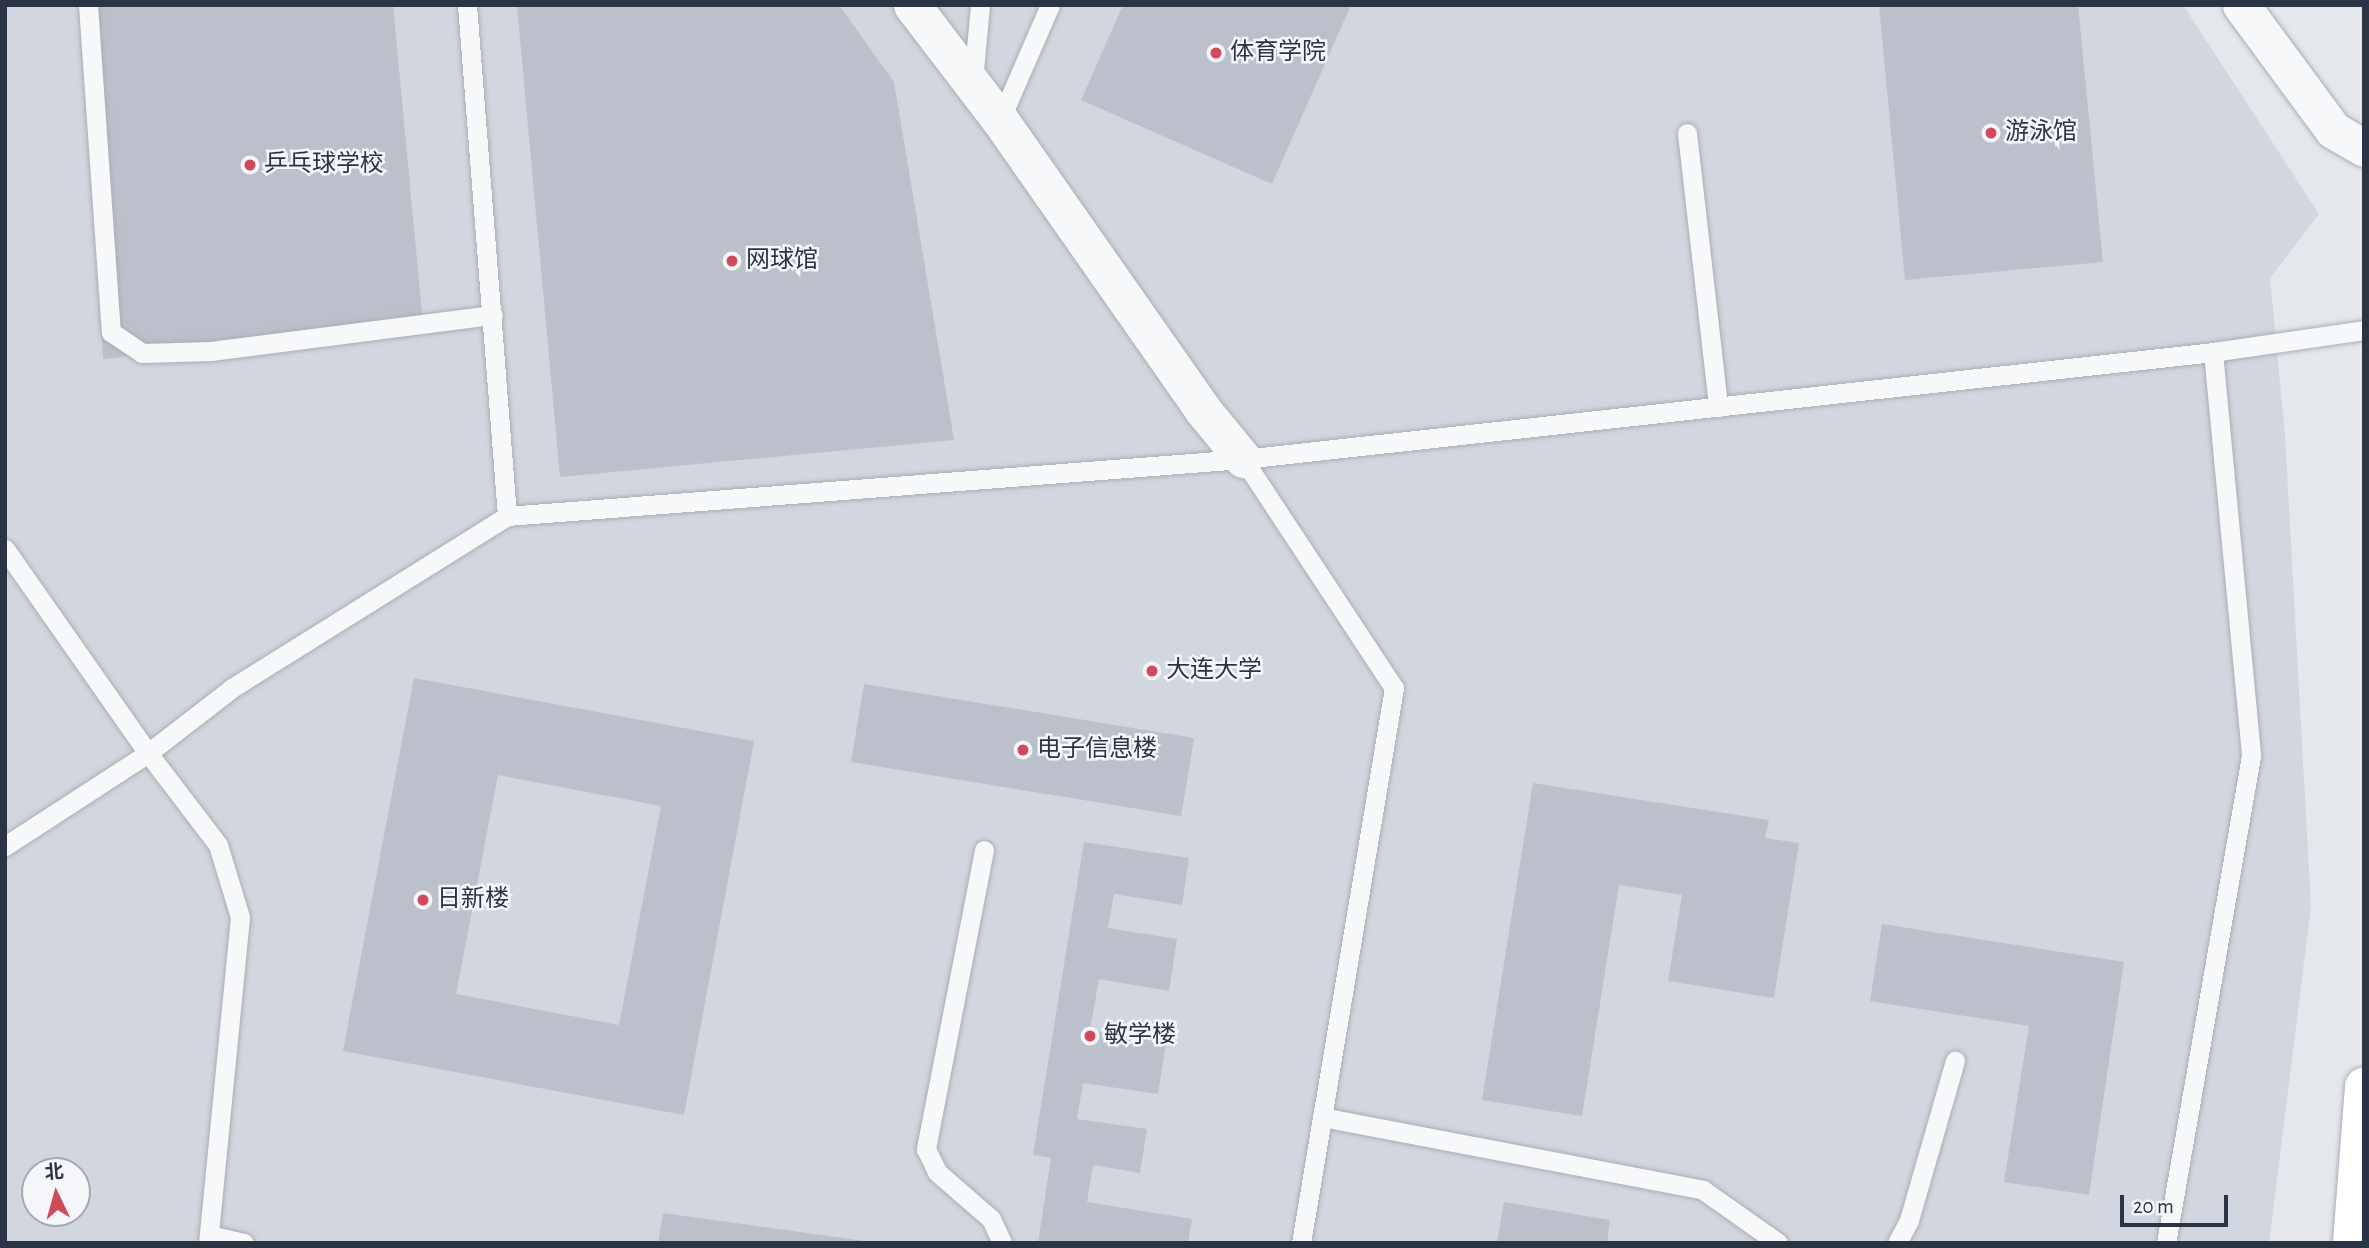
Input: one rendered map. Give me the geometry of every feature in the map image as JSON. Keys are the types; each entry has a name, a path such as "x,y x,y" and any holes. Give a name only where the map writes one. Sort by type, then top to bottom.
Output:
{"main road":[{"path":"2352,1243 2364,1086"}],"street":[{"path":"912,5 1000,120 1202,409 1243,459"},
{"path":"2241,5 2333,130 2364,148"}],"lane":[{"path":"88,5 111,332 142,353 211,352 494,315"},
{"path":"467,5 494,315 507,516"},
{"path":"973,83 980,5"},
{"path":"1000,120 1050,5"},
{"path":"1687,133 1718,407"},
{"path":"5,846 148,753 232,688 507,516 1243,459 2214,352 2364,330"},
{"path":"2166,1243 2251,756 2214,352"},
{"path":"1243,459 1394,688 1301,1243"},
{"path":"5,549 148,753 218,845 240,917 208,1239 244,1243"},
{"path":"984,850 926,1149 937,1172 991,1219 1002,1243"},
{"path":"1897,1243 1909,1220 1955,1061"},
{"path":"1322,1117 1703,1190 1778,1243"}],"shaded area":[{"name":"大连大学","path":"5,5 2183,5 2319,214 2270,278 2285,435 2311,906 2269,1243 5,1243"}],"building":[{"name":"乒乓球学校","path":"84,5 393,5 423,324 103,359"},
{"name":"网球馆","path":"517,5 839,5 894,82 954,440 560,477"},
{"name":"体育学院","path":"1123,5 1351,5 1272,184 1081,100"},
{"name":"游泳馆","path":"1879,5 2078,5 2103,262 1905,280"},
{"name":"日新楼","path":"414,678 754,741 684,1115 343,1051","holes":["498,775 661,806 619,1025 456,994"]},
{"name":"电子信息楼","path":"864,684 1194,738 1181,816 851,762"},
{"path":"1533,783 1769,820 1765,838 1799,843 1774,998 1668,981 1682,895 1619,885 1582,1116 1482,1100"},
{"name":"敏学楼","path":"1084,842 1189,858 1182,905 1114,894 1108,928 1177,939 1169,991 1099,979 1090,1030 1166,1043 1158,1094 1083,1083 1077,1119 1147,1129 1140,1173 1093,1165 1087,1202 1192,1219 1188,1243 1038,1243 1051,1158 1033,1155"},
{"path":"1882,924 2124,962 2089,1195 2004,1182 2029,1026 1870,1001"},
{"path":"1504,1202 1610,1220 1607,1243 1497,1243"},
{"path":"663,1213 865,1241 658,1243"}],"place":[{"name":"体育学院","path":"1216,53"},
{"name":"游泳馆","path":"1991,133"},
{"name":"乒乓球学校","path":"250,165"},
{"name":"网球馆","path":"732,261"},
{"name":"大连大学","path":"1152,671"},
{"name":"电子信息楼","path":"1023,750"},
{"name":"日新楼","path":"423,900"},
{"name":"敏学楼","path":"1090,1036"}]}
